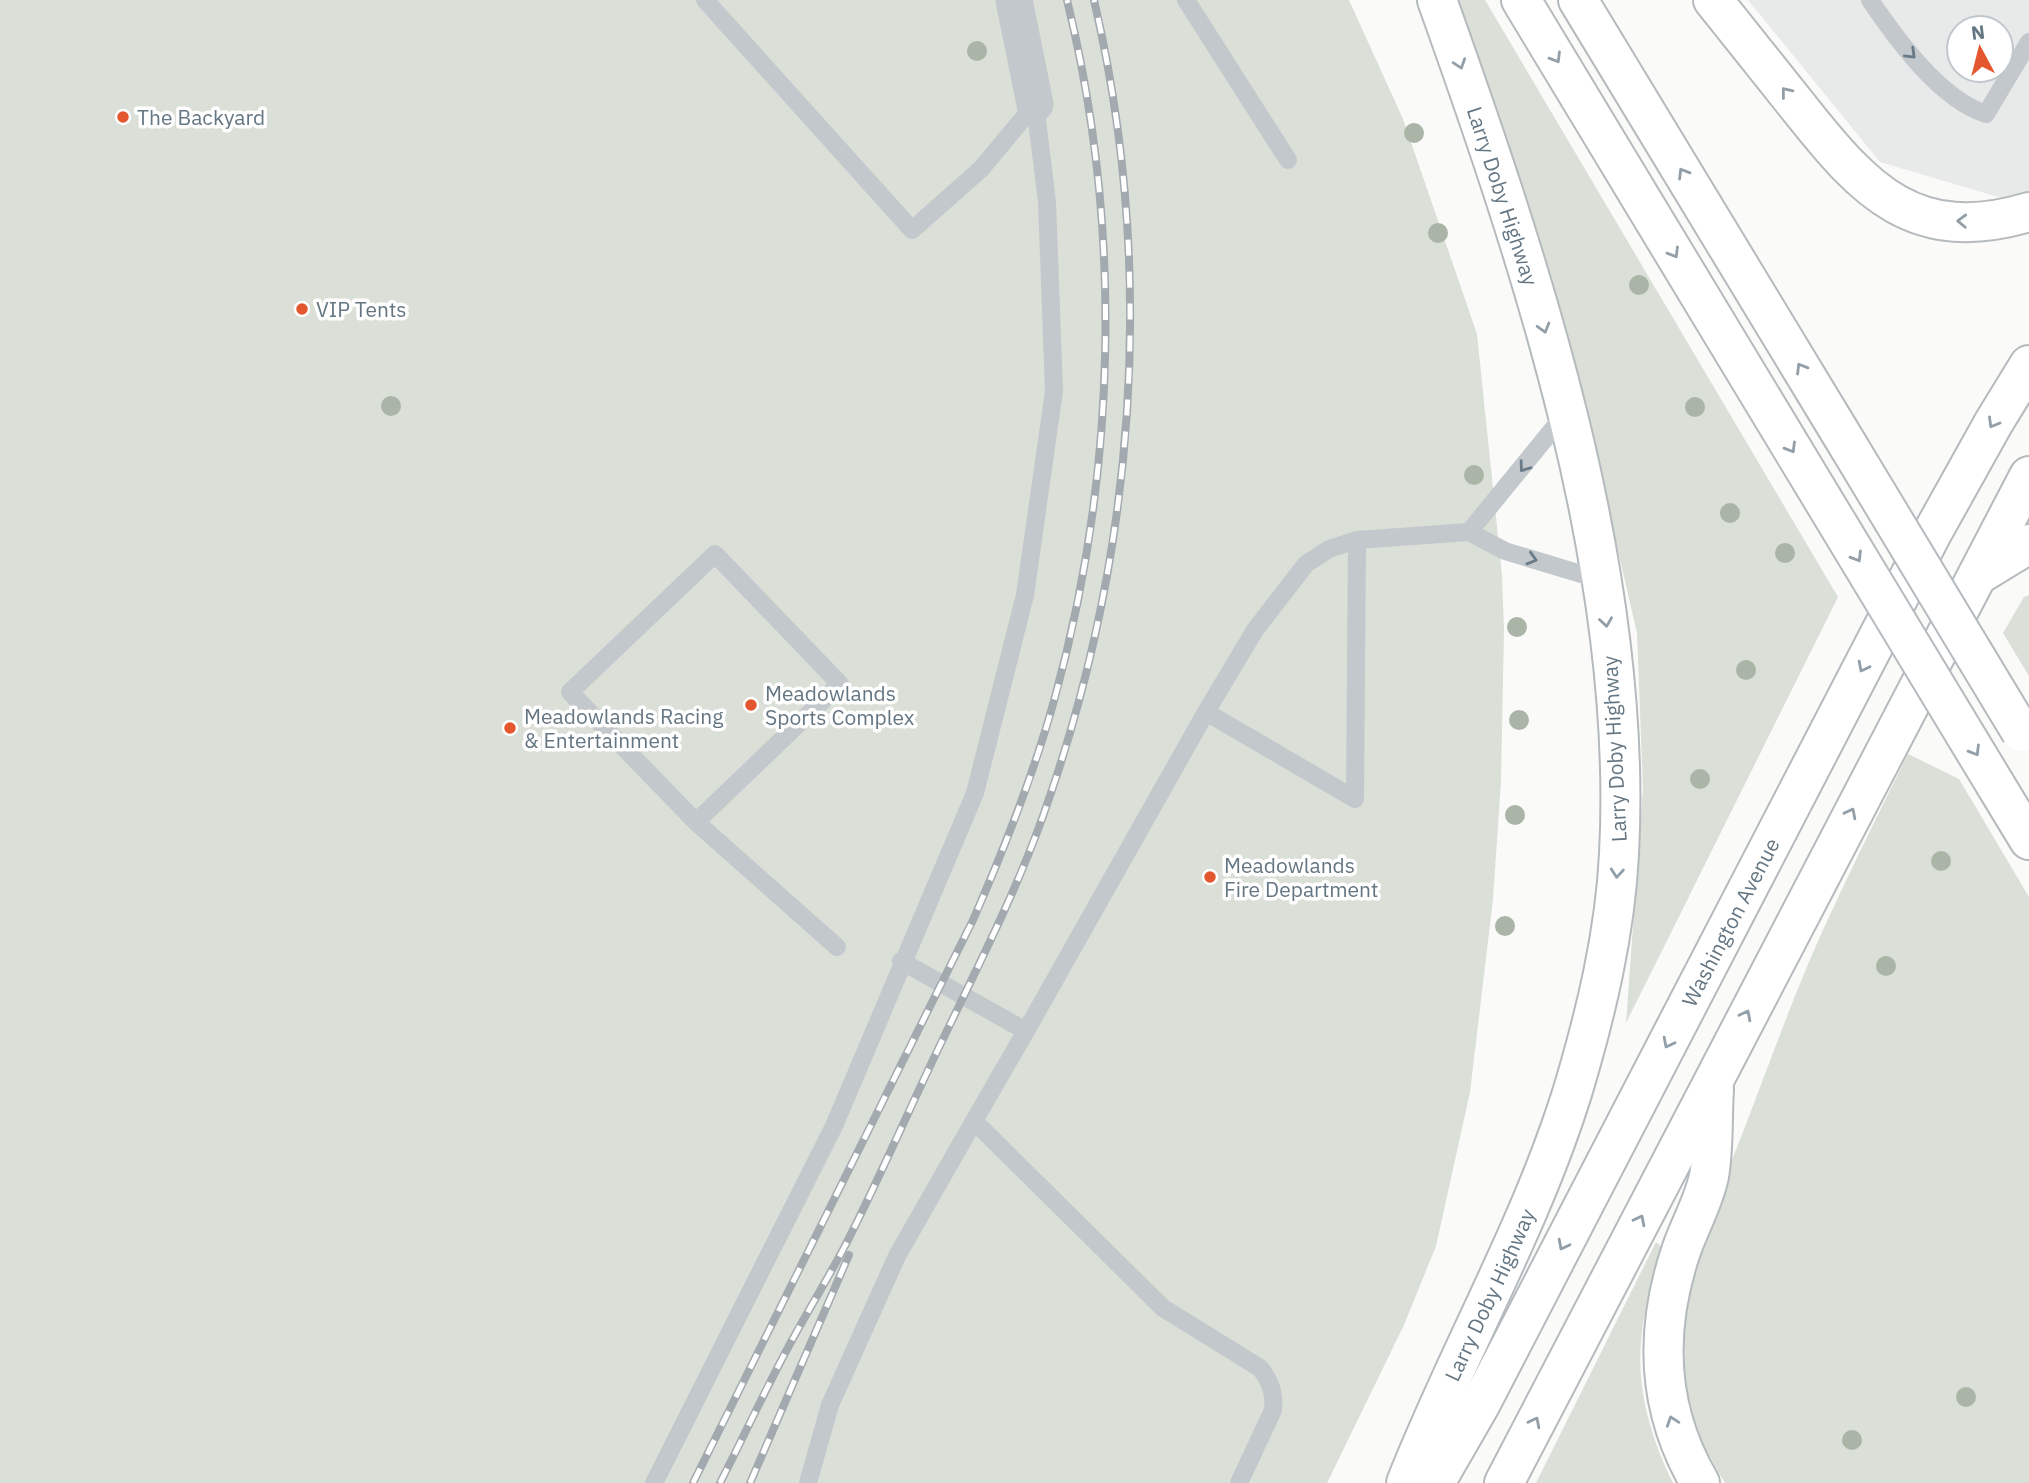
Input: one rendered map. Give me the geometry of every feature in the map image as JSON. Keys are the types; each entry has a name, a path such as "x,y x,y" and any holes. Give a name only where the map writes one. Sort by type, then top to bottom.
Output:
{"main road":[{"name":"Larry Doby Highway","path":"1406,1483 1432,1418 1557,1139 1601,983 1612,922 1620,799 1614,680 1601,580 1566,413 1518,239 1437,0"},
{"path":"1521,0 2029,840"},
{"path":"1578,0 2025,739"},
{"path":"1713,0 1833,151 1875,191 1902,208 1930,218 1984,222 2029,212"},
{"name":"Washington Avenue","path":"1434,1483 1486,1394 1938,524 2029,365"},
{"path":"1504,1483 2029,477"},
{"path":"1974,578 2029,544"},
{"path":"1700,1483 1687,1461 1668,1411 1663,1345 1668,1295 1676,1265 1709,1178 1715,1075"}],"street":[{"path":"1014,0 1035,104"}],"lane":[{"path":"705,0 912,230 981,169 1035,104"},
{"path":"1186,0 1288,160"},
{"path":"1870,0 1899,43 1966,108 1986,114 2029,42"},
{"path":"654,1483 834,1126 901,961 975,793 1025,595 1054,391 1047,202 1035,104"},
{"path":"1469,532 1566,413"},
{"path":"808,1483 830,1405 897,1256 1206,712 1255,630 1306,564 1329,549 1357,540 1469,532 1505,551 1601,580"},
{"path":"1206,712 1355,799 1357,540"},
{"path":"696,822 840,684 715,554 570,692 696,822 837,947"},
{"path":"901,961 1026,1031"},
{"path":"974,1121 1163,1308 1260,1368 1268,1377 1274,1398 1273,1410 1239,1483"}],"shaded area":[{"name":"Meadowlands Sports Complex","path":"0,0 1349,0 1403,119 1477,334 1502,575 1504,630 1501,781 1493,899 1470,1092 1436,1246 1404,1325 1327,1483 0,1483"},
{"path":"1457,0 1485,0 1838,597 1626,1023 1643,789 1637,633 1568,335"},
{"path":"1748,0 2029,0 2029,195 2015,202 1880,162"},
{"path":"2029,595 2029,676 2003,633 2024,597"},
{"path":"1908,754 1959,779 2029,897 2029,1483 1725,1483 1696,1427 1683,1381 1681,1335 1691,1275 1710,1217 1802,980 1823,930"},
{"path":"1656,1242 1663,1248 1643,1321 1641,1371 1651,1429 1673,1483 1536,1483"}],"railway":[{"path":"693,1483 973,920 1018,810 1055,697 1076,612 1091,525 1101,437 1105,349 1104,261 1097,173 1085,86 1067,0"},
{"path":"720,1483 782,1359 852,1232 996,929 1043,816 1074,717 1099,616 1117,514 1127,411 1130,308 1126,205 1114,102 1094,0"},
{"path":"750,1483 849,1255"}],"place":[{"name":"The Backyard","path":"123,117"},
{"name":"VIP Tents","path":"302,309"},
{"name":"Meadowlands Sports Complex","path":"751,705"},
{"name":"Meadowlands Racing & Entertainment","path":"510,728"},
{"name":"Meadowlands Fire Department","path":"1210,877"}]}
